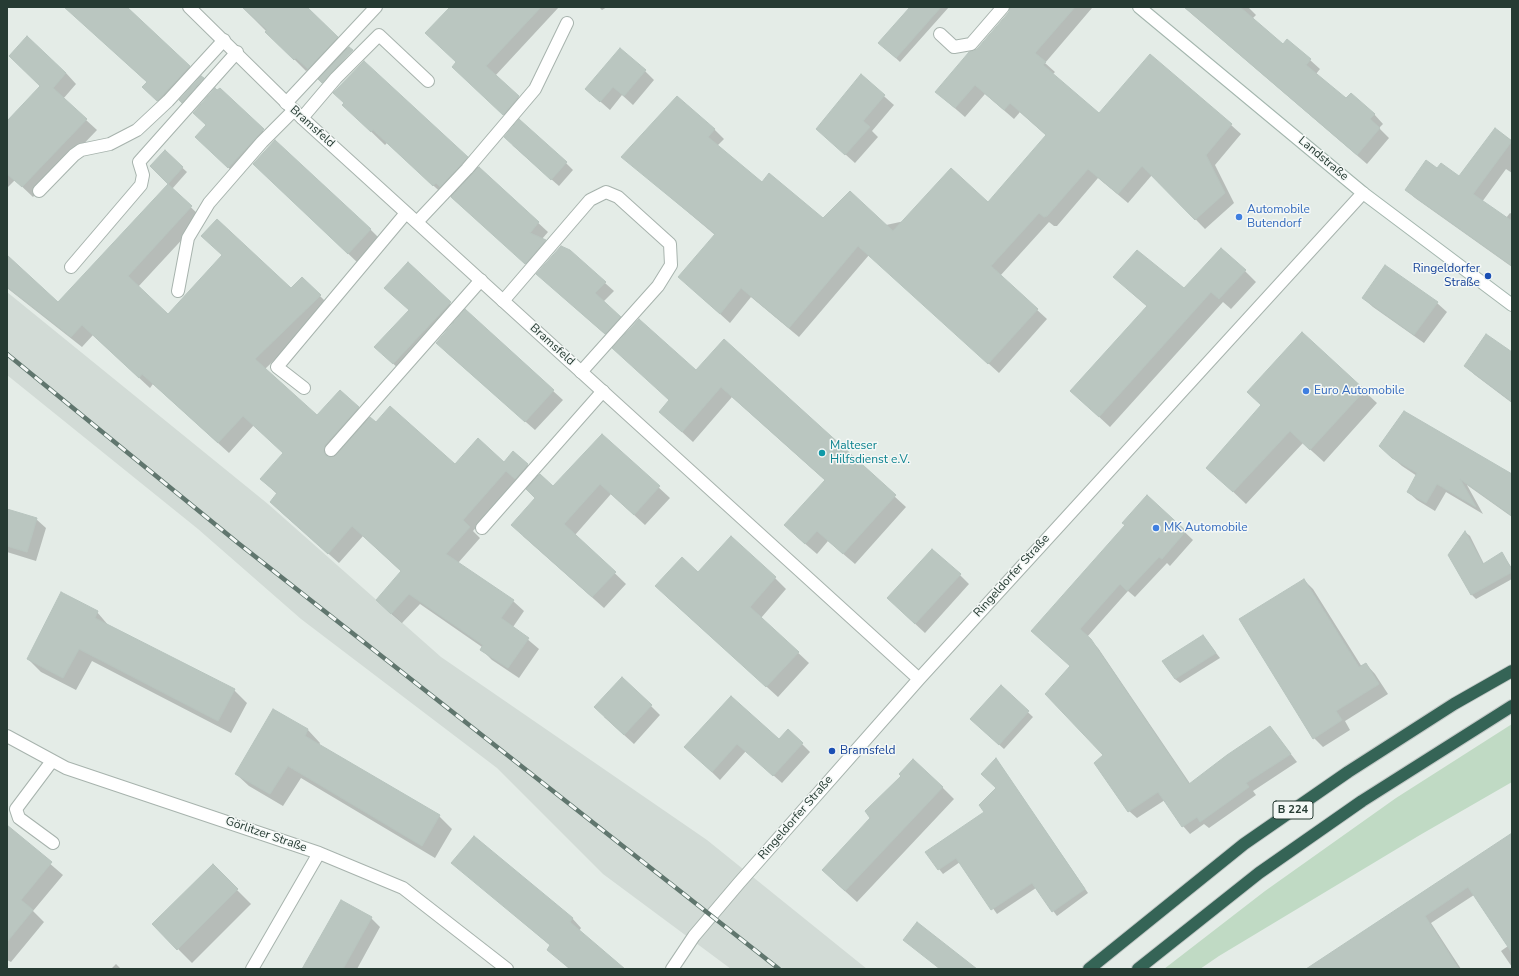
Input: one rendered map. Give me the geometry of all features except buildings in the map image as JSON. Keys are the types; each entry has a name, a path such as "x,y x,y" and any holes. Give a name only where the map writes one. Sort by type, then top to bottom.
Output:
{"highway":[{"name":"B 224","path":"1089,969 1251,840 1348,772 1454,704 1512,671"},
{"name":"B 224","path":"1138,969 1259,873 1368,797 1512,706"}],"street":[{"name":"Bramsfeld","path":"189,7 237,52 294,110 918,679"},
{"path":"178,291 188,238 209,203 262,142 294,110 376,7"},
{"path":"940,34 954,47 971,44 1003,7"},
{"name":"Landstraße","path":"1139,7 1363,192 1512,304"},
{"path":"417,222 466,169 535,88 567,22"},
{"path":"294,110 336,78 379,35 428,81"},
{"path":"39,191 74,155 81,150 110,144 137,130 168,101 224,40"},
{"path":"71,267 141,185 143,175 140,162 237,52"},
{"path":"503,301 590,200 606,192 618,197 670,244 671,265 658,286 581,372"},
{"name":"Ringeldorfer Straße","path":"672,969 694,936 918,679 1363,192"},
{"path":"304,388 278,367 406,213"},
{"path":"331,450 481,280"},
{"path":"482,528 602,391"},
{"name":"Görlitzer Straße","path":"7,736 66,768 319,853 403,888 507,969"},
{"path":"52,761 16,809 19,818 53,844"},
{"path":"252,969 319,853"}],"shaded area":[{"path":"7,292 268,504 441,657 707,840 867,969 731,969 603,874 497,768 301,619 198,529 7,375"}],"green space":[{"path":"1512,724 1512,782 1420,835 1219,956 1200,969 1164,969 1265,891 1396,798"}],"railway":[{"path":"7,354 238,543 779,969"}],"place":[{"name":"Automobile Butendorf","path":"1239,217"},
{"name":"Ringeldorfer Straße","path":"1488,276"},
{"name":"Euro Automobile","path":"1306,391"},
{"name":"Malteser Hilfsdienst e.V.","path":"822,453"},
{"name":"MK Automobile","path":"1156,528"},
{"name":"Bramsfeld","path":"832,751"}]}
